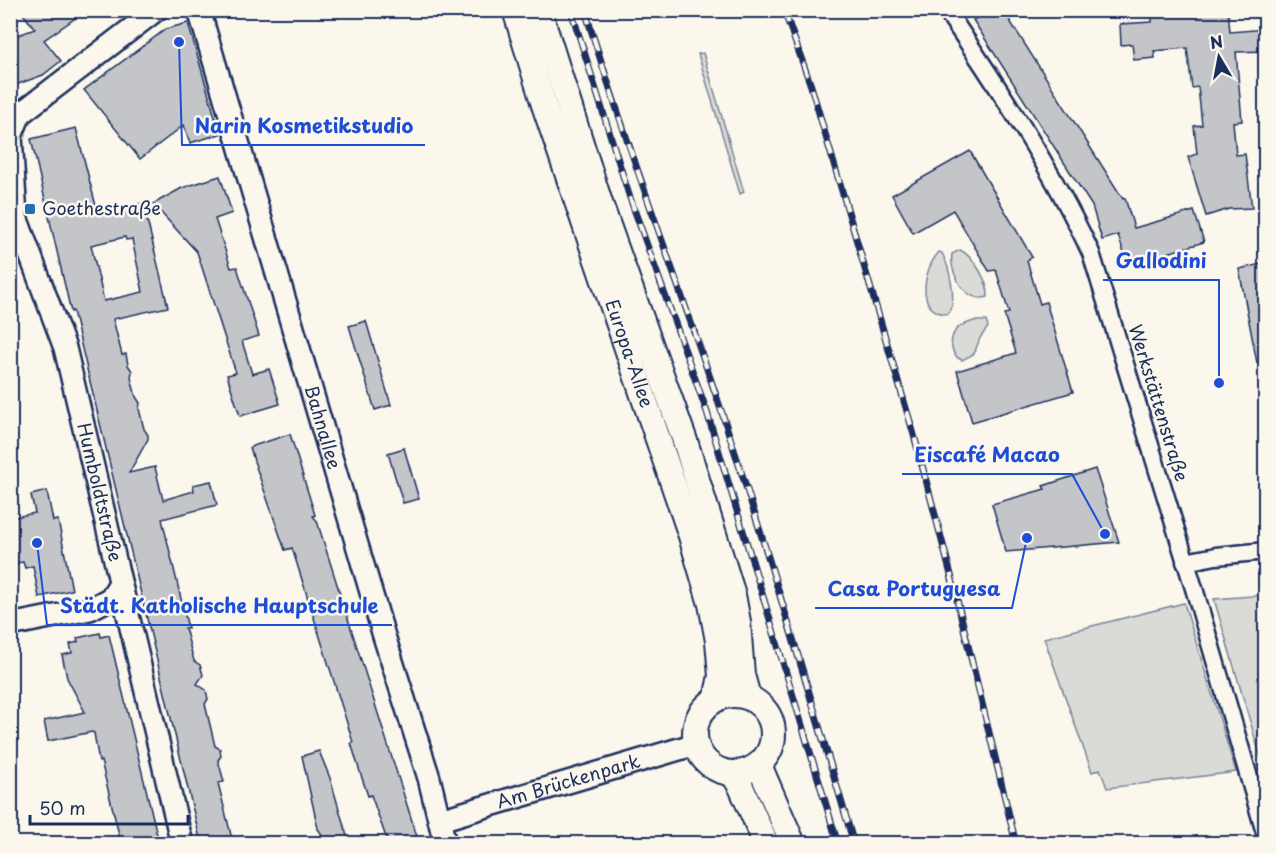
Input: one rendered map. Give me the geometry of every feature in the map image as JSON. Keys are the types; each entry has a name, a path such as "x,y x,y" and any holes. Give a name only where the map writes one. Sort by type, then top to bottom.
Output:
{"main road":[{"name":"Europa-Allee","path":"515,10 544,105 691,536 711,604 718,641 721,676 716,699"},
{"name":"Europa-Allee","path":"538,10 601,206 685,441 733,594 738,622 742,675 748,698"},
{"path":"736,695 748,698 765,711 771,721 772,743 768,754 759,765 743,773 733,774 720,771 709,765 701,756 696,744 695,732 698,719 704,709 716,699 736,695"},
{"path":"759,765 793,843"},
{"path":"733,774 766,843"}],"street":[{"path":"15,116 156,10"},
{"name":"Bahnallee","path":"200,10 384,636 429,778 445,843"},
{"name":"Werkstättenstraße","path":"946,10 1017,118 1071,213 1090,253 1266,836"},
{"name":"Humboldtstraße","path":"15,116 11,136 13,213 65,348 182,843"},
{"path":"1185,562 1266,551"},
{"path":"10,625 90,609 111,598 120,583"},
{"name":"Am Brückenpark","path":"440,820 696,744"}],"shaded area":[{"path":"703,53 744,192 740,194 698,54"},
{"path":"960,250 980,270 988,297 980,298 966,292 956,278 952,254"},
{"path":"939,252 945,259 952,285 951,309 947,314 937,312 926,298 926,279 933,260"},
{"path":"974,321 986,321 988,327 980,338 974,354 962,360 953,351 952,338 956,330"},
{"path":"1265,595 1266,772 1214,599"},
{"path":"1184,603 1236,772 1107,788 1100,769 1092,772 1044,638"}],"building":[{"path":"20,10 87,10 44,40 61,61 43,75 10,87 10,38 35,29"},
{"path":"989,10 1003,10 1123,199 1125,198 1134,228 1194,211 1204,242 1128,265 1118,235 1102,240 1092,206 973,20"},
{"path":"1228,10 1230,32 1266,29 1266,51 1236,52 1242,121 1233,122 1236,155 1245,154 1252,208 1229,209 1206,216 1188,157 1197,154 1194,126 1202,125 1198,87 1192,88 1187,48 1154,51 1155,58 1134,60 1132,44 1121,45 1120,24 1152,22 1152,17 1157,17 1156,15"},
{"path":"188,23 220,134 190,143 184,125 140,159 84,90 166,29"},
{"path":"76,128 98,214 143,203 168,307 113,319 122,355 126,354 132,371 131,378 140,403 139,409 144,429 148,435 129,473 155,467 163,500 194,491 193,485 211,481 217,505 162,519 188,628 185,628 194,661 200,665 203,675 197,684 206,690 208,699 205,704 215,746 220,749 221,756 218,760 224,782 218,783 233,843 201,843 31,139","holes":["125,237 126,240 132,239 143,292 104,301 91,245"]},
{"path":"970,151 1032,257 1027,261 1040,304 1046,302 1073,392 972,422 957,371 1016,353 1004,314 1009,313 996,270 989,271 953,210 913,233 892,195"},
{"path":"220,176 232,213 215,219 231,268 237,267 259,336 242,341 252,374 269,369 280,404 240,416 227,375 236,373 197,252 153,204 182,188"},
{"path":"1266,263 1266,363 1257,363 1239,269"},
{"path":"366,321 391,405 375,410 349,326"},
{"path":"290,434 315,515 313,516 317,521 419,843 388,843 360,772 351,743 353,742 292,548 285,550 254,461 250,447"},
{"path":"404,448 419,499 403,503 388,453"},
{"path":"1095,469 1119,542 1006,552 992,504 1045,489 1043,486"},
{"path":"47,491 53,521 58,520 72,590 39,597 33,566 25,568 23,562 10,564 10,518 35,513 31,495"},
{"path":"100,633 101,637 109,635 159,843 121,843 101,761 99,762 94,733 48,741 44,721 85,712 67,678 62,655 72,653 70,644 78,642 77,638"},
{"path":"319,751 330,778 349,843 323,843 318,829 302,756"}],"railway":[{"path":"571,10 629,195 707,412 838,844"},
{"path":"585,10 616,108 736,456 854,844"},
{"path":"784,10 811,86 914,435 951,575 1016,844"}],"place":[{"name":"Narin Kosmetikstudio","path":"179,42"},
{"name":"Goethestraße","path":"30,209"},
{"name":"Gallodini","path":"1219,383"},
{"name":"Eiscafé Macao","path":"1105,534"},
{"name":"Casa Portuguesa","path":"1027,538"},
{"name":"Städt. Katholische Hauptschule","path":"37,543"}]}
